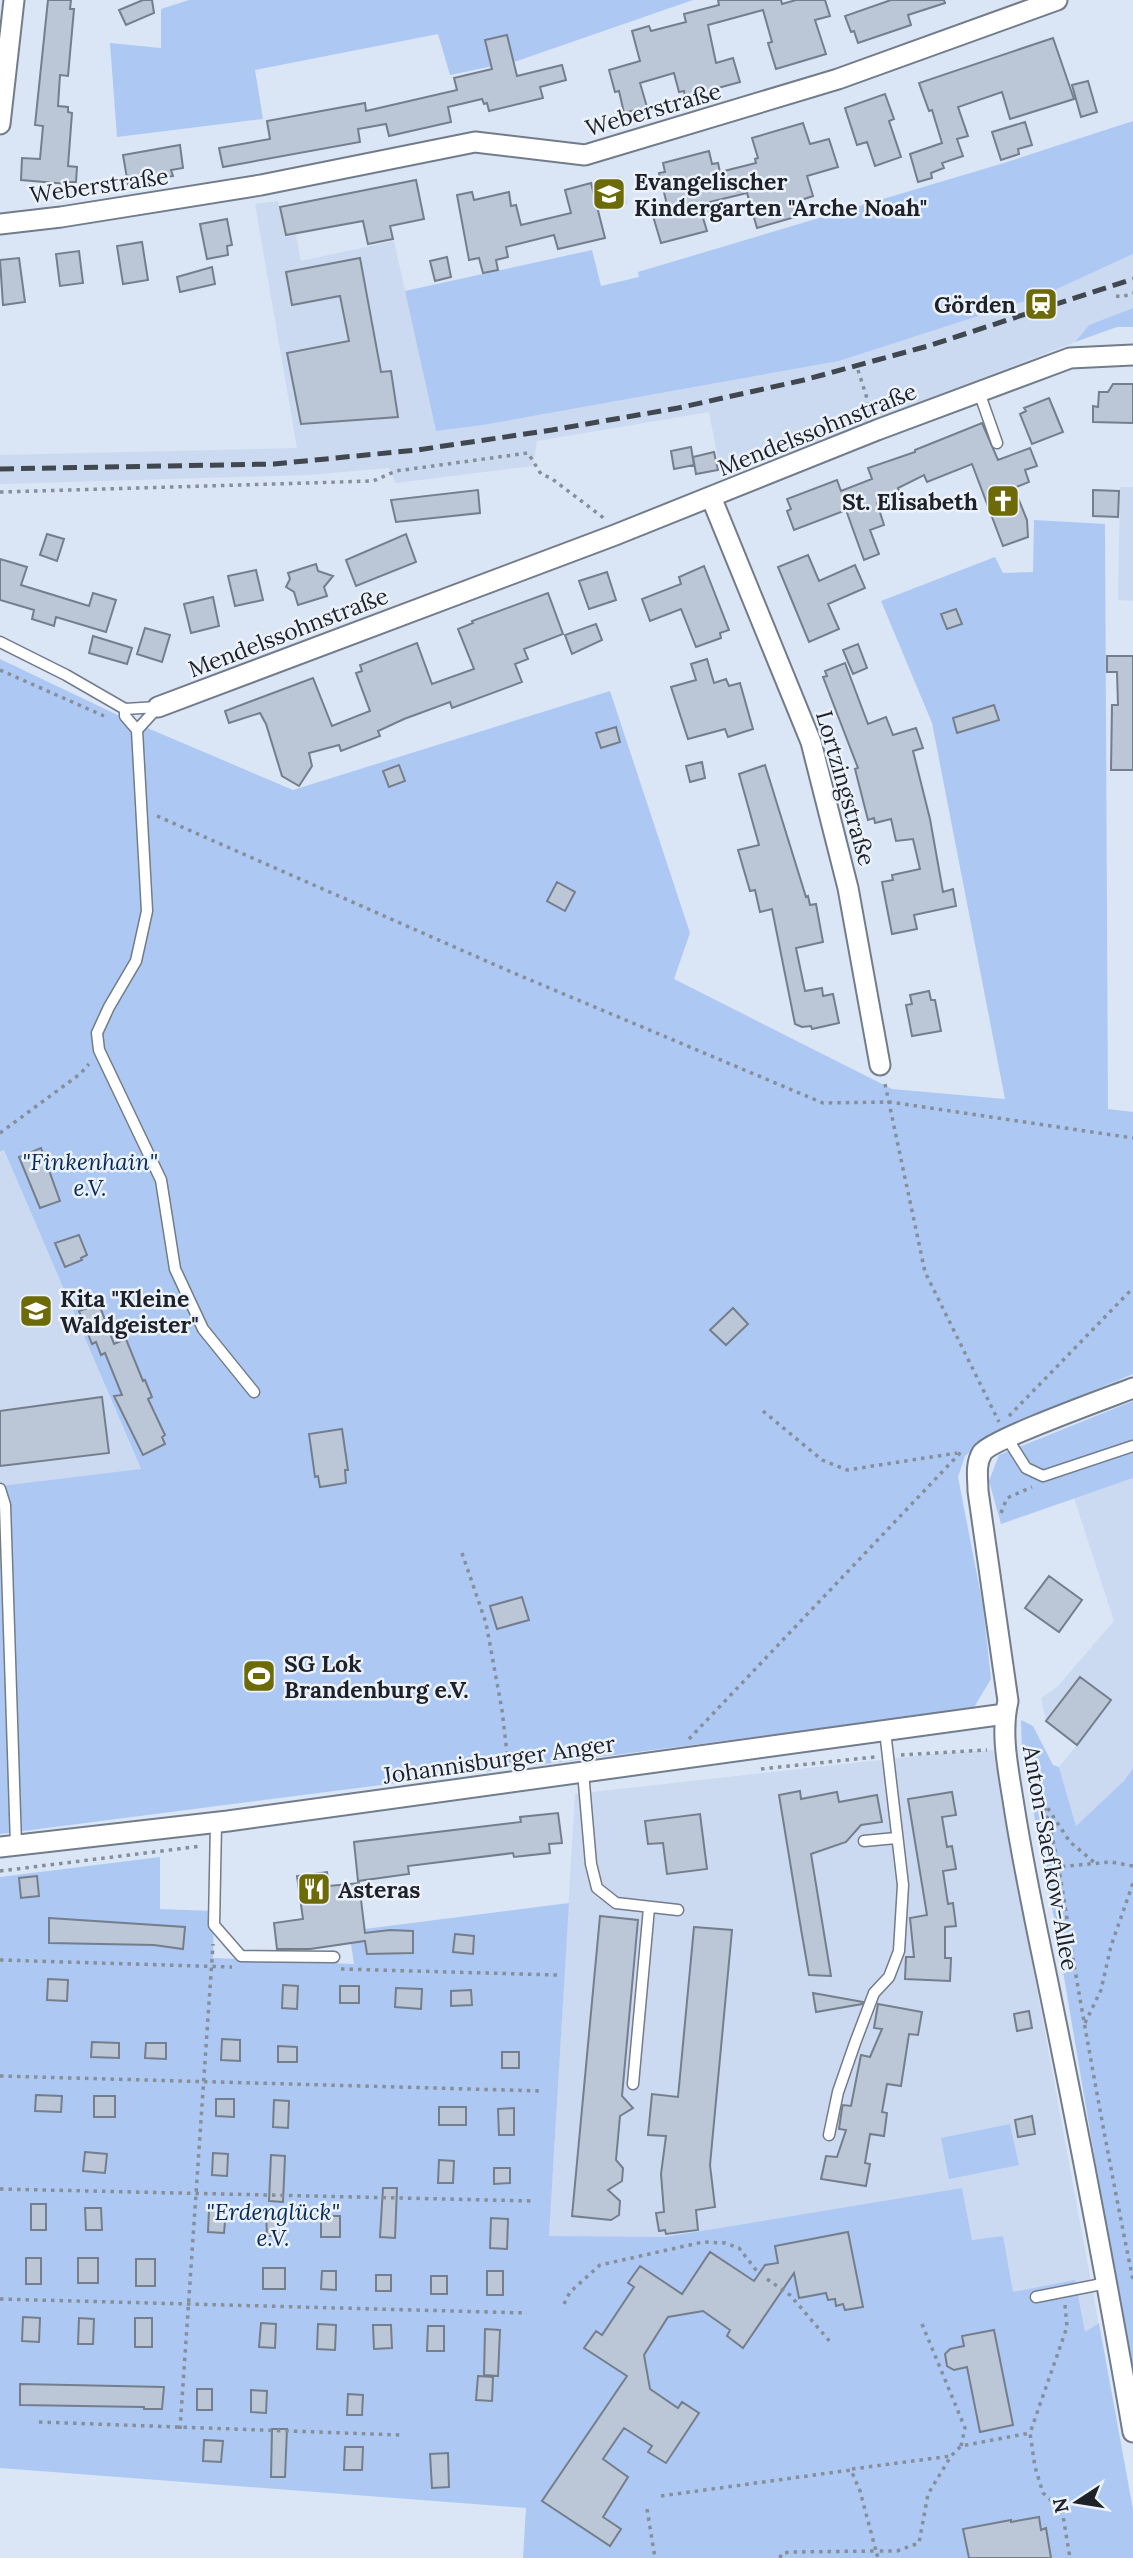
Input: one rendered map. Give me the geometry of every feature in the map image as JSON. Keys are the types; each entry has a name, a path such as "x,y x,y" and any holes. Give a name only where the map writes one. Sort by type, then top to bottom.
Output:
{"street":[{"path":"0,124 14,0"},
{"name":"Weberstraße","path":"0,224 261,185 475,142 585,155 838,79 1057,0"},
{"name":"Mendelssohnstraße","path":"158,707 615,535 877,430 1070,358 1133,355"},
{"name":"Lortzingstraße","path":"710,497 811,742 848,888 880,1065"},
{"name":"Anton-Saefkow-Allee","path":"1133,1388 1004,1431 983,1451 977,1464 978,1491 1008,1701 1005,1714 1006,1748 1024,1871 1107,2283 1133,2432"},
{"name":"Johannisburger Anger","path":"8,1846 216,1823 1005,1714"}],"lane":[{"path":"979,392 997,443"},
{"path":"0,642 125,709 158,707"},
{"name":"Mendelssohnstraße","path":"137,730 158,707"},
{"path":"125,709 125,716 137,730 147,911 136,961 97,1033 99,1050 161,1180 175,1269 203,1329 254,1392"},
{"path":"1004,1431 1026,1468 1043,1476 1133,1446"},
{"path":"0,1489 5,1505 8,1846"},
{"path":"829,2135 838,2092 874,1993 889,1977 899,1951 903,1885 885,1731"},
{"path":"583,1772 591,1864 597,1888 616,1903 678,1910"},
{"path":"216,1823 214,1925 240,1956 334,1957"},
{"path":"864,1842 896,1838"},
{"path":"633,2084 649,1908"},
{"path":"1036,2297 1107,2283"}],"path":[{"path":"1116,296 1122,298 1133,293"},
{"path":"858,370 877,430"},
{"path":"0,492 373,481 396,471 528,453 541,474 551,478 606,520 615,535"},
{"path":"0,670 137,730"},
{"path":"142,810 509,971 823,1103 890,1102 1133,1138"},
{"path":"0,1133 80,1074 99,1050"},
{"path":"880,1065 925,1272 1004,1431 1133,1288"},
{"path":"763,1411 822,1460 847,1469 959,1453"},
{"path":"668,1760 959,1453 969,1446"},
{"path":"998,1520 1007,1497 1041,1483"},
{"path":"462,1553 486,1623 502,1710 510,1782"},
{"path":"1024,1757 1042,1798 1070,1842 1095,1863"},
{"path":"1042,1798 1133,2280"},
{"path":"1024,1871 1111,1862 1133,1866"},
{"path":"1084,2023 1101,1990 1111,1946 1133,1883"},
{"path":"180,2429 214,1925"},
{"path":"0,2076 543,2091"},
{"path":"0,2189 534,2201"},
{"path":"564,2304 570,2292 600,2265 703,2242 725,2243 739,2248 759,2274"},
{"path":"767,2279 790,2295 832,2344"},
{"path":"1064,2292 1067,2327 1030,2433 1035,2467 1043,2493 1062,2510 1070,2558"},
{"path":"0,2299 527,2313"},
{"path":"780,2558 782,2553 792,2552 897,2551 919,2543 929,2494 951,2456 961,2446 965,2428 922,2325"},
{"path":"38,2422 401,2435"},
{"path":"961,2446 1030,2433"},
{"path":"661,2496 951,2456"},
{"path":"851,2470 860,2491 878,2558"},
{"path":"647,2509 655,2558"}],"shaded area":[{"name":"Evangelischer Kindergarten \"Arche Noah\"","path":"620,176 628,204 598,212 591,183"},
{"path":"278,201 285,237 296,235 301,261 394,241 436,431 483,425 839,361 1044,295 1133,254 1133,308 1089,325 1075,342 722,479 709,412 537,441 533,466 396,483 389,468 309,475 0,484 0,455 297,448 255,204"},
{"path":"1120,487 1133,487 1133,601 1118,600"},
{"name":"Kita \"Kleine Waldgeister\"","path":"4,1150 141,1470 0,1486 0,1153"},
{"path":"1133,1478 1133,1768 1124,1781 1076,1827 1059,1767 1077,1745 1046,1721 1041,1698 1057,1687 1114,1621 1074,1498"},
{"path":"993,1750 1133,2510 1133,2558 523,2558 549,2236 575,1794 934,1754"}],"green space":[{"path":"189,0 693,0 517,61 450,75 438,34 255,70 263,119 117,137 110,43 161,48 161,9"},
{"path":"1133,121 1133,254 1044,295 839,361 483,425 436,431 405,291 592,250 601,286 639,277 638,272 1004,163"},
{"path":"1133,308 1133,327 1117,327 1075,342 1089,325"},
{"name":"\"Finkenhain\" e.V.","path":"1034,520 1105,524 1108,1109 1133,1112 1133,1374 994,1432 965,1456 958,1477 983,1606 991,1679 973,1709 0,1834 0,1486 141,1469 4,1150 0,1152 0,659 124,718 293,790 610,691 690,933 674,979 892,1089 1005,1099 932,723 881,601 995,557 1003,573 1033,572"},
{"path":"1133,1401 1133,1478 1001,1524 989,1481 999,1455"},
{"path":"1021,1720 1033,1726 1053,1765 1059,1767 1076,1826 1124,1781 1133,1768 1133,2385 1054,1918 1022,1753"},
{"name":"\"Erdenglück\" e.V.","path":"160,1857 160,1909 214,1911 213,1958 354,1964 349,1931 569,1903 549,2236 665,2237 962,2188 972,2240 1003,2236 1013,2292 1075,2280 1085,2332 1099,2323 1133,2510 1133,2558 523,2558 526,2508 0,2468 0,1877"},
{"path":"1010,2124 1019,2165 949,2179 941,2138"}],"building":[{"path":"48,0 71,0 70,9 74,9 68,76 60,75 58,106 68,107 68,112 72,113 68,166 77,167 76,182 67,184 21,180 22,158 40,159 43,126 35,125"},
{"path":"143,0 152,0 154,13 126,25 119,10"},
{"path":"718,0 781,0 782,4 796,0 825,0 830,16 815,20 826,54 776,69 768,43 772,42 763,10 708,25 716,63 733,58 740,82 685,97 684,91 679,92 674,73 640,83 647,107 624,113 619,91 615,92 609,70 640,61 632,31 649,26 651,31 686,22 684,14 719,5"},
{"path":"891,0 944,0 945,3 908,15 911,25 858,43 845,16"},
{"path":"507,35 517,76 562,65 566,80 540,87 543,98 489,111 487,103 484,104 482,99 448,107 451,122 389,136 386,124 358,129 360,142 223,167 219,148 270,139 267,121 365,103 366,111 457,90 454,78 492,69 485,40"},
{"path":"1053,38 1074,99 1010,119 1002,92 958,107 968,136 957,139 963,156 942,163 944,168 931,173 932,178 918,182 910,154 942,143 932,110 929,111 919,83"},
{"path":"1088,81 1097,112 1081,117 1072,85"},
{"path":"885,94 894,119 889,121 901,157 875,166 867,142 857,145 845,108"},
{"path":"1025,122 1032,145 1018,149 1019,154 1001,160 992,132"},
{"path":"803,123 810,144 829,139 838,167 807,176 813,196 798,201 802,215 757,228 747,193 710,202 714,215 703,218 707,231 661,243 653,216 669,212 659,173 665,172 663,163 709,151 712,164 718,163 720,172 756,163 755,159 758,158 752,138"},
{"path":"180,145 183,168 171,170 173,176 128,184 123,155"},
{"path":"416,180 424,219 390,226 393,239 368,244 363,221 286,235 280,207"},
{"path":"591,183 605,238 558,249 554,235 506,247 508,257 496,260 498,270 483,273 479,258 469,260 457,195 472,192 474,200 509,192 511,206 516,205 521,225 571,213 565,190"},
{"path":"227,219 232,245 227,246 228,255 207,259 200,224"},
{"path":"142,242 148,280 123,284 117,246"},
{"path":"79,251 83,283 60,286 56,254"},
{"path":"447,257 451,277 435,281 430,261"},
{"path":"19,258 25,302 3,305 0,260"},
{"path":"360,258 381,372 391,371 398,417 301,424 287,353 349,341 340,296 292,305 286,272"},
{"path":"212,267 215,284 180,292 177,277"},
{"path":"1113,384 1133,384 1133,423 1093,422 1093,406 1098,407 1099,392 1108,392"},
{"path":"1049,398 1063,432 1032,444 1020,414 1026,411 1024,408"},
{"path":"982,423 998,460 1030,448 1037,466 1025,470 1029,482 1014,488 1027,520 1028,537 1003,546 972,464 927,482 924,475 898,488 901,497 877,503 884,525 870,530 879,554 864,560 846,510 794,530 787,511 791,509 787,499 837,480 841,491 872,479 868,468 915,452"},
{"path":"691,447 694,465 674,469 671,451"},
{"path":"714,452 718,470 696,474 693,457"},
{"path":"478,490 480,513 396,522 391,500"},
{"path":"1093,490 1119,491 1118,517 1093,516"},
{"path":"47,534 64,539 57,561 40,555"},
{"path":"406,534 416,562 356,586 346,560"},
{"path":"808,555 819,581 855,565 865,588 828,604 839,629 809,642 778,567"},
{"path":"0,559 27,567 21,585 89,606 93,593 116,600 106,632 56,617 54,626 32,619 34,610 0,600"},
{"path":"316,564 318,571 333,576 324,587 327,596 298,605 294,592 286,587 290,579 288,573"},
{"path":"704,566 729,630 720,633 721,638 696,647 681,609 650,621 642,599 681,584 679,577"},
{"path":"256,570 263,600 235,606 228,576"},
{"path":"607,572 616,600 589,609 579,581"},
{"path":"548,593 563,634 524,649 528,659 515,664 522,682 452,708 450,702 404,719 378,731 380,736 341,751 339,745 309,753 312,766 299,786 282,776 260,713 229,723 225,711 313,678 332,726 370,711 356,673 362,671 360,665 417,643 432,684 474,669 458,629 473,623 472,621"},
{"path":"213,597 219,626 191,633 184,604"},
{"path":"956,609 962,624 947,629 941,614"},
{"path":"596,624 602,640 572,654 565,635"},
{"path":"145,628 170,635 162,662 137,654"},
{"path":"93,636 132,648 127,664 89,653"},
{"path":"858,644 867,668 853,674 843,650"},
{"path":"1107,656 1133,656 1133,770 1111,770 1112,705 1118,705 1117,672 1107,672"},
{"path":"707,659 714,683 726,679 729,686 740,683 753,729 728,737 725,729 688,739 671,687 696,680 691,664"},
{"path":"845,663 868,724 886,717 893,735 916,728 923,748 913,751 930,819 943,892 953,889 956,906 914,915 917,929 892,934 882,882 893,880 892,875 920,869 913,839 896,841 891,819 875,823 874,818 868,820 855,769 858,768 823,677 827,676 825,671"},
{"path":"994,705 999,720 957,733 953,718"},
{"path":"616,727 620,742 601,748 596,733"},
{"path":"702,762 705,778 690,782 686,766"},
{"path":"399,765 405,781 389,787 383,771"},
{"path":"765,765 806,897 808,896 810,905 816,904 823,942 796,948 805,991 822,988 823,996 833,994 839,1023 812,1029 811,1026 802,1027 795,1024 772,909 760,912 755,890 750,891 738,850 759,845 739,774"},
{"path":"557,882 575,892 565,911 547,901"},
{"path":"929,991 931,1000 935,1000 941,1031 912,1036 906,1005 912,1004 910,995"},
{"path":"41,1148 60,1201 40,1208 19,1157"},
{"path":"79,1235 87,1255 65,1267 55,1243"},
{"path":"99,1304 114,1344 126,1339 152,1397 148,1399 165,1435 162,1437 165,1444 143,1455 114,1396 122,1395 105,1353 101,1355 96,1342 92,1344 79,1311"},
{"path":"733,1308 748,1324 726,1345 710,1330"},
{"path":"102,1397 109,1453 0,1466 0,1411"},
{"path":"342,1429 348,1470 345,1470 346,1483 320,1487 318,1476 315,1477 309,1434"},
{"path":"1049,1576 1082,1600 1059,1632 1025,1608"},
{"path":"522,1597 529,1620 497,1629 490,1606"},
{"path":"1080,1677 1111,1700 1077,1745 1046,1721"},
{"path":"800,1791 801,1799 837,1792 839,1802 877,1795 882,1822 861,1825 846,1842 811,1854 831,1976 809,1975 801,1929 779,1795"},
{"path":"952,1792 956,1815 942,1817 947,1847 952,1846 956,1869 943,1871 948,1904 953,1903 956,1926 945,1927 945,1958 951,1958 950,1981 905,1979 906,1957 914,1957 910,1918 927,1915 908,1799"},
{"path":"558,1813 562,1843 549,1844 550,1853 514,1857 513,1853 408,1866 409,1874 358,1881 354,1842 521,1822 520,1817"},
{"path":"700,1814 707,1869 667,1874 663,1843 648,1844 645,1821"},
{"path":"327,1872 329,1886 359,1883 365,1933 413,1931 413,1953 367,1954 365,1941 310,1949 277,1949 274,1923 303,1919 297,1876"},
{"path":"37,1876 39,1896 21,1898 19,1878"},
{"path":"600,1916 638,1920 622,2096 633,2108 620,2116 616,2160 623,2168 622,2181 608,2190 620,2201 619,2215 611,2220 572,2216"},
{"path":"49,1918 185,1927 183,1949 154,1945 49,1943"},
{"path":"694,1927 732,1930 710,2165 715,2207 696,2210 698,2230 666,2234 665,2230 659,2231 656,2213 664,2212 661,2174 666,2136 648,2135 652,2094 678,2097"},
{"path":"455,1934 474,1936 473,1954 453,1952"},
{"path":"48,1979 68,1980 67,2001 47,2000"},
{"path":"283,1985 298,1986 297,2009 282,2008"},
{"path":"340,1986 359,1986 359,2003 340,2003"},
{"path":"396,1988 422,1989 421,2009 395,2007"},
{"path":"471,1990 472,2005 451,2006 451,1991"},
{"path":"813,1993 863,2002 816,2012"},
{"path":"878,2004 922,2012 918,2035 909,2034 901,2086 887,2084 882,2112 887,2113 884,2136 870,2134 865,2163 870,2164 866,2186 821,2179 826,2156 837,2157 846,2130 839,2129 842,2108 843,2105 851,2106 861,2055 870,2057 882,2029 874,2028"},
{"path":"1029,2011 1032,2028 1017,2031 1014,2014"},
{"path":"222,2039 240,2040 240,2061 221,2060"},
{"path":"92,2042 119,2043 119,2058 91,2057"},
{"path":"146,2043 166,2043 166,2059 145,2058"},
{"path":"278,2046 297,2047 297,2062 278,2062"},
{"path":"502,2052 519,2052 519,2068 502,2068"},
{"path":"36,2095 62,2096 61,2112 35,2111"},
{"path":"94,2096 115,2096 115,2117 94,2117"},
{"path":"216,2099 234,2099 234,2117 216,2116"},
{"path":"274,2100 289,2101 288,2128 273,2127"},
{"path":"439,2107 466,2107 466,2125 439,2125"},
{"path":"514,2108 514,2135 499,2135 498,2109"},
{"path":"1032,2116 1035,2134 1018,2137 1015,2120"},
{"path":"85,2152 107,2154 105,2173 83,2171"},
{"path":"213,2153 228,2154 227,2176 212,2175"},
{"path":"271,2155 285,2156 283,2202 269,2201"},
{"path":"439,2160 454,2161 453,2183 438,2183"},
{"path":"494,2168 510,2168 510,2183 494,2184"},
{"path":"383,2188 397,2188 395,2238 380,2237"},
{"path":"31,2204 46,2204 46,2230 31,2230"},
{"path":"85,2208 101,2208 102,2230 86,2230"},
{"path":"209,2210 226,2211 224,2233 208,2232"},
{"path":"266,2212 282,2212 283,2236 267,2236"},
{"path":"321,2216 340,2216 340,2237 321,2237"},
{"path":"491,2218 508,2219 507,2249 490,2248"},
{"path":"848,2232 863,2307 845,2310 843,2304 836,2306 835,2299 828,2300 826,2293 799,2298 794,2273 743,2348 727,2336 730,2330 703,2311 668,2317 644,2355 650,2389 678,2408 682,2402 699,2413 666,2463 648,2452 652,2446 624,2428 603,2459 628,2477 603,2517 621,2529 610,2546 542,2501 627,2376 584,2348 596,2331 602,2335 634,2287 628,2283 640,2266 682,2294 710,2252 754,2281 765,2265 778,2263 775,2246"},
{"path":"26,2258 41,2258 41,2284 26,2284"},
{"path":"78,2258 98,2258 98,2283 78,2283"},
{"path":"136,2259 155,2259 155,2286 136,2286"},
{"path":"263,2268 285,2268 285,2289 263,2289"},
{"path":"322,2271 336,2271 336,2290 321,2289"},
{"path":"487,2271 503,2271 503,2295 487,2295"},
{"path":"376,2275 391,2275 391,2291 376,2291"},
{"path":"431,2276 447,2276 447,2294 431,2294"},
{"path":"23,2317 40,2318 39,2342 22,2341"},
{"path":"79,2318 94,2319 93,2344 78,2344"},
{"path":"135,2318 152,2318 152,2347 135,2347"},
{"path":"261,2323 276,2324 275,2348 259,2347"},
{"path":"318,2324 336,2325 335,2350 317,2349"},
{"path":"373,2325 391,2325 392,2348 374,2349"},
{"path":"428,2326 444,2326 444,2351 427,2351"},
{"path":"485,2329 500,2330 498,2376 484,2375"},
{"path":"994,2330 1013,2425 980,2432 967,2367 954,2370 947,2366 945,2354 950,2349 964,2346 962,2336"},
{"path":"478,2376 493,2377 492,2401 476,2400"},
{"path":"20,2384 164,2387 162,2409 20,2405"},
{"path":"197,2389 212,2389 212,2410 197,2410"},
{"path":"251,2390 267,2391 266,2413 251,2412"},
{"path":"348,2394 363,2395 362,2415 347,2415"},
{"path":"272,2429 287,2429 285,2477 271,2477"},
{"path":"204,2440 223,2441 221,2462 203,2461"},
{"path":"345,2447 363,2447 362,2470 344,2470"},
{"path":"448,2453 449,2487 432,2488 430,2454"},
{"path":"1039,2517 1041,2530 1046,2528 1051,2558 969,2558 963,2529"}],"railway":[{"path":"0,469 274,464 417,450 552,430 678,408 804,380 928,346 1133,279"}],"place":[{"name":"Evangelischer Kindergarten \"Arche Noah\"","path":"609,194"},
{"name":"Görden","path":"1041,304"},
{"name":"St. Elisabeth","path":"1003,501"},
{"name":"Kita \"Kleine Waldgeister\"","path":"36,1311"},
{"name":"SG Lok Brandenburg e.V.","path":"259,1676"},
{"name":"Asteras","path":"314,1889"}]}
